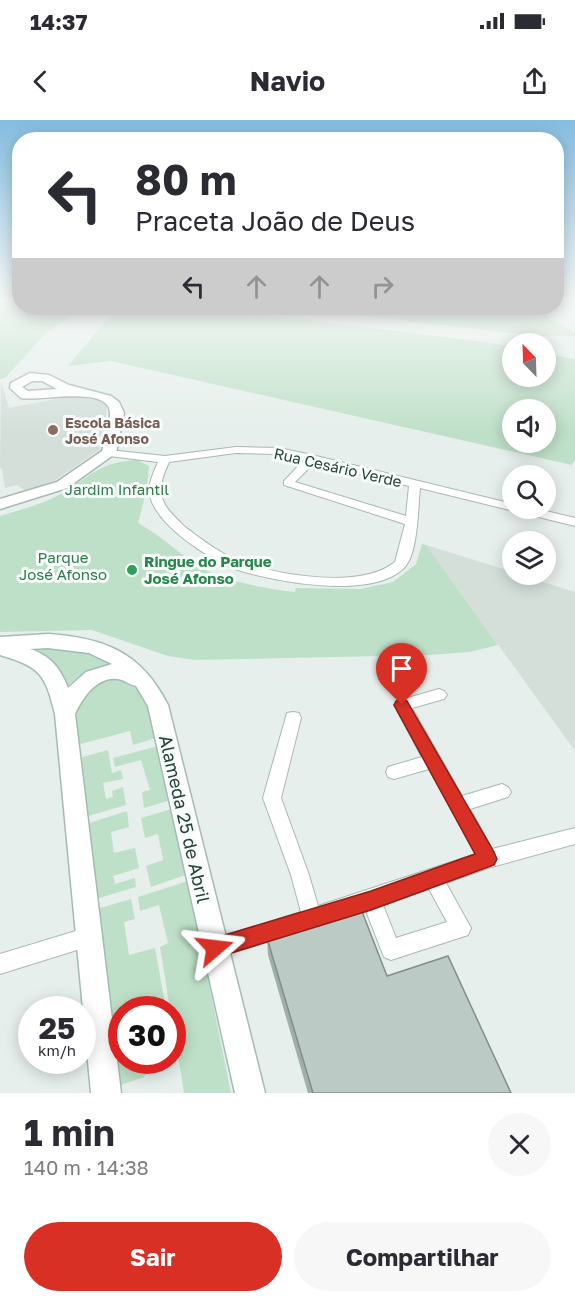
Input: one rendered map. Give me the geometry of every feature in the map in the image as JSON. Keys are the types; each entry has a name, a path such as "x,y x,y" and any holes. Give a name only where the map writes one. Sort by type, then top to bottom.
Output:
{"main road":[{"path":"0,504 62,484 109,453 117,413 114,405 107,399 74,391"},
{"name":"Alameda 25 de Abril","path":"0,646 70,642 94,647 113,654 134,668 149,687 158,705 250,1093"},
{"name":"Alameda 25 de Abril","path":"0,646 30,655 48,668 57,682 64,714 106,1093"},
{"path":"64,714 70,698 80,687 89,679 102,674 118,672 132,675 149,687"}],"street":[{"name":"Rua Cesário Verde","path":"109,453 165,459 236,450 279,451 571,523"},
{"path":"312,458 288,483 409,521"},
{"path":"165,459 157,477 155,497 167,517 224,559 262,573 353,582 384,577 402,564 409,542 409,521 416,485"},
{"path":"439,695 402,705 488,859"},
{"path":"292,718 272,798 300,874 312,918"},
{"path":"394,772 433,761"},
{"path":"458,805 502,792"},
{"path":"215,948 371,900 488,859 575,836"},
{"path":"371,900 391,950 461,928 433,878"},
{"path":"0,964 89,936"}],"shaded area":[{"name":"Escola Básica José Afonso","path":"1,381 9,408 72,396 107,402 105,438 99,450 54,481 26,491 17,485 5,488 0,468"},
{"path":"426,545 502,569 502,585 552,585 575,592 575,751"}],"green space":[{"path":"0,342 37,342 5,378 0,379"},
{"path":"88,342 487,342 502,345 502,387 556,387 556,356 575,359 575,459 572,465 519,453 556,453 556,399 502,399 502,449 111,361 68,366"},
{"name":"Parque José Afonso","path":"137,460 149,466 138,523 204,569 235,581 285,591 295,592 296,588 360,589 393,582 416,564 422,544 426,545 498,645 470,652 429,655 195,660 168,656 92,630 0,632 0,516 57,496 103,467"},
{"path":"38,645 90,655 119,668 91,671 78,677 66,687 59,685 3,647"},
{"path":"105,678 129,678 144,691 152,714 156,738 133,745 130,731 77,745 75,712 77,705 85,693"},
{"path":"158,746 171,800 144,808 142,792 150,790 141,760 115,767 113,758"},
{"path":"108,750 112,773 121,770 123,779 103,783 106,799 113,797 112,791 123,787 126,805 85,817 79,758"},
{"path":"172,809 188,874 151,887 146,866 163,860 158,834 145,838 141,818"},
{"path":"127,811 129,827 111,832 114,853 135,848 139,868 113,876 115,884 135,878 136,887 96,899 86,824"},
{"path":"188,881 231,1093 184,1093 181,1074 186,1074 186,996 168,996 160,947 168,943 159,905 140,911 138,897"},
{"path":"131,899 135,919 124,922 129,955 155,948 164,996 108,996 108,1002 97,909"},
{"path":"117,1074 146,1074 144,1077 118,1086"}],"building":[{"path":"361,909 387,976 448,956 511,1093 313,1093 267,938"}],"place":[{"name":"Escola Básica José Afonso","path":"53,430"},
{"name":"Ringue do Parque José Afonso","path":"132,570"}],"route":[{"path":"215,948 371,900 488,859 402,705"}],"park label":[{"name":"Jardim Infantil","path":"117,489"}]}
